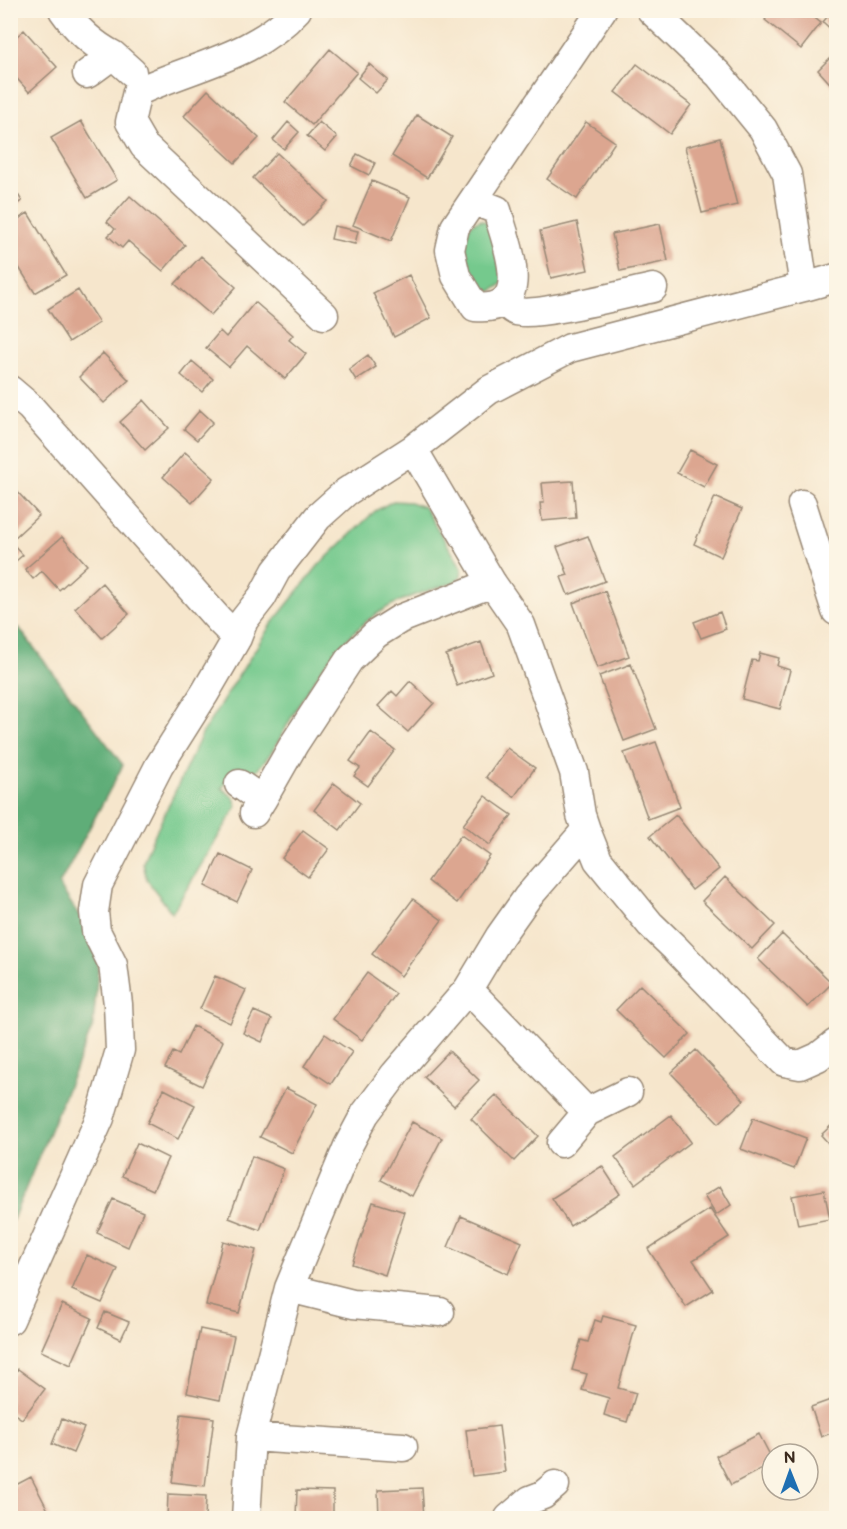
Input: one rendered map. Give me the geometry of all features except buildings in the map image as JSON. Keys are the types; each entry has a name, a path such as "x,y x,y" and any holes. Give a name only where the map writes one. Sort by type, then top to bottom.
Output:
{"street":[{"path":"63,10 75,27 94,45 123,64 87,74"},
{"path":"297,10 290,18 250,47 208,65 165,78 137,92 130,122 144,146 324,315"},
{"path":"474,201 496,210 514,278 512,292 505,302 491,309 475,307 456,276 450,250 455,227 602,10"},
{"path":"651,10 719,75 763,129 787,174 804,287"},
{"path":"10,1320 100,1118 120,1050 113,965 96,931 94,912 98,885 159,766 205,693 237,638 244,620 262,597 276,571 318,517 346,492 413,448 489,390 570,348 837,278"},
{"path":"505,302 515,311 528,313 563,308 653,288"},
{"path":"10,390 30,407 237,638"},
{"path":"413,448 492,583 521,625 574,772 581,815 598,860 650,924 784,1062 800,1065 818,1057 837,1043"},
{"path":"802,504 837,611"},
{"path":"252,799 282,762 349,660 376,634 400,619 492,583"},
{"path":"246,1518 251,1437 289,1288 348,1146 365,1114 395,1074 468,989 500,936 527,898 586,830"},
{"path":"468,989 587,1112"},
{"path":"561,1143 587,1112 628,1092"},
{"path":"289,1288 353,1304 440,1312"},
{"path":"251,1437 403,1447"},
{"path":"508,1518 530,1500 543,1495 555,1485"}],"green space":[{"path":"480,220 489,223 504,283 487,294 474,280 466,256 467,233 472,224"},
{"path":"393,501 410,502 424,507 462,568 461,576 453,583 396,603 374,615 362,625 338,649 317,676 272,751 259,768 251,775 244,775 234,770 222,788 234,798 237,806 172,913 147,880 143,863 203,732 270,626 318,566 375,511"},
{"path":"19,628 123,765 59,885 100,947 93,1026 11,1224 10,629"}]}
